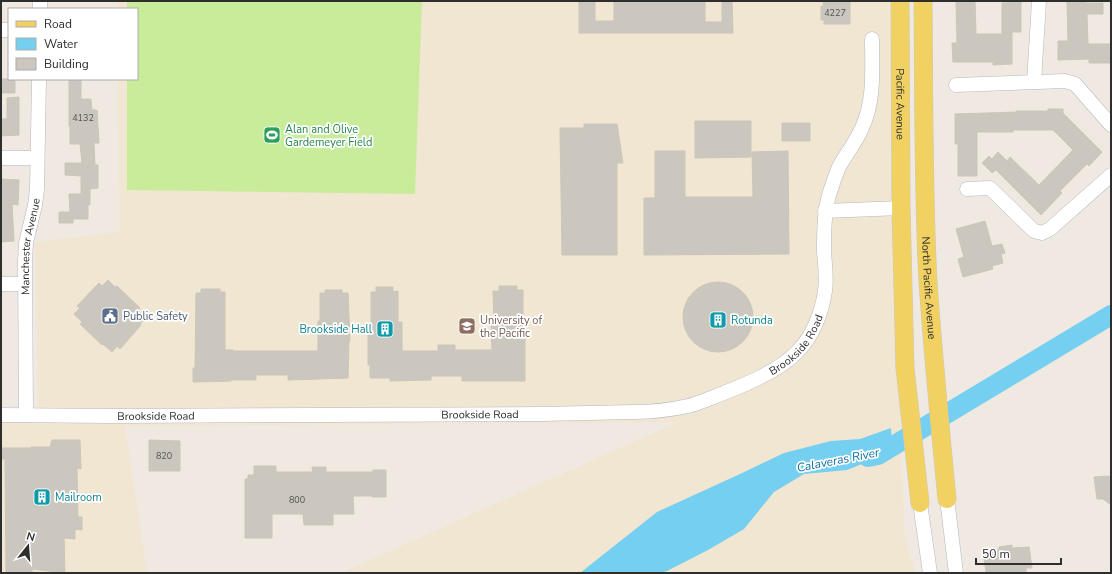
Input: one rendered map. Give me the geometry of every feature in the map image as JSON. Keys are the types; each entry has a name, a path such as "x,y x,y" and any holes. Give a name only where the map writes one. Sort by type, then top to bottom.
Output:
{"main road":[{"name":"Pacific Avenue","path":"900,1 901,208"},
{"name":"North Pacific Avenue","path":"923,1 925,207 934,358 947,499"},
{"path":"901,208 908,212 917,228 929,286"},
{"path":"901,208 906,368 920,503"}],"street":[{"path":"1034,82 1040,1"},
{"name":"Brookside Road","path":"1,415 590,414 646,412 689,406 735,389 775,369 788,360 798,351 806,340 819,316 825,290 826,277 824,237 825,211 834,179 867,116 872,87 872,39"},
{"name":"Manchester Avenue","path":"26,415 24,284 26,243 36,197 39,80"},
{"path":"956,85 1065,81 1075,84 1111,125"},
{"path":"1,158 37,158"},
{"path":"967,189 990,188 1034,232 1042,233 1050,230 1111,175"},
{"path":"825,211 901,208"},
{"path":"1,284 24,284"},
{"name":"North Pacific Avenue","path":"947,499 956,573"},
{"path":"920,503 930,573"}],"shaded area":[{"name":"University of the Pacific","path":"117,1 889,1 904,531 915,573 341,573 678,422 125,426 147,573 1,573 1,410 38,409 35,242 120,232 118,80 138,80 138,8 117,8"}],"green space":[{"name":"Alan and Olive Gardemeyer Field","path":"127,1 422,1 415,194 127,190 127,80 138,80 138,8 127,8"}],"water":[{"path":"891,428 892,452 847,470 804,474 774,492 744,529 667,571 660,573 580,573 657,512 784,453 831,441 860,439"}],"building":[{"path":"579,1 595,1 595,21 614,21 614,1 705,1 705,22 722,22 722,1 732,1 733,33 579,33"},
{"path":"956,1 975,1 976,34 1002,34 1002,3 1021,2 1021,32 1012,32 1012,64 993,65 993,62 953,62 952,43 957,43"},
{"path":"1086,1 1086,3 1103,3 1103,14 1087,14 1088,44 1111,44 1111,63 1089,63 1089,59 1058,60 1058,41 1068,41 1067,2"},
{"path":"823,2 850,2 850,24 824,24 824,20 821,20 821,6 824,6"},
{"path":"1,79 15,80 15,93 1,93"},
{"path":"69,80 81,80 81,99 91,99 92,110 97,110 99,143 94,143 95,165 98,165 98,188 90,189 88,219 73,219 73,223 59,223 59,212 70,212 69,194 81,194 81,176 65,175 65,163 82,163 80,144 70,144"},
{"path":"19,97 19,135 1,136 1,119 7,119 7,98"},
{"path":"1048,109 1063,109 1063,113 1102,152 1089,166 1087,164 1060,191 1062,193 1041,215 996,170 992,173 982,163 989,156 992,159 998,152 1007,161 1010,157 1039,185 1073,150 1053,130 977,132 977,176 958,176 958,144 955,144 955,114 1048,111"},
{"path":"695,121 751,121 751,157 695,158"},
{"path":"782,123 810,123 810,141 782,141"},
{"path":"584,124 617,124 623,163 617,163 617,255 562,255 560,128 584,128"},
{"path":"655,151 685,151 685,197 753,197 752,152 788,151 789,254 644,255 644,198 655,198"},
{"path":"1,179 19,180 18,205 12,204 14,241 1,242"},
{"path":"985,221 992,246 1002,244 1005,253 1001,254 1003,263 992,266 993,269 963,277 958,259 964,257 956,229"},
{"name":"Public Safety","path":"108,280 115,287 117,286 140,308 138,310 146,318 120,349 117,346 112,352 103,344 102,345 80,324 82,322 74,314 80,308 77,306 99,283 102,286"},
{"name":"Rotunda","path":"711,282 725,282 738,288 747,297 753,310 751,330 743,342 725,352 711,352 698,346 689,337 683,324 683,310 689,297 698,288"},
{"name":"Brookside Hall","path":"499,286 517,286 517,290 523,290 523,321 525,321 525,381 462,381 462,376 431,376 431,380 390,381 390,378 370,378 370,365 368,365 368,323 371,322 371,292 376,292 376,287 393,287 393,292 398,291 398,322 402,322 402,351 438,351 438,345 455,345 455,350 492,350 491,321 494,321 493,291 499,291"},
{"path":"201,289 220,289 220,292 225,292 225,350 233,351 318,351 320,293 325,293 325,290 342,290 342,293 348,293 350,341 348,378 288,380 288,375 256,375 256,380 193,382 193,368 195,368 196,293 201,293"},
{"name":"Mailroom","path":"52,440 80,440 81,469 77,468 78,517 82,517 82,530 75,529 75,539 64,538 65,573 32,569 32,573 6,573 5,459 1,459 1,448 50,447"},
{"path":"149,440 180,441 180,471 149,471"},
{"path":"254,466 276,466 276,472 313,472 312,467 326,467 326,472 373,472 373,470 386,470 386,497 353,496 354,514 333,514 333,525 304,525 303,514 272,514 272,538 245,538 245,479 248,479 248,475 254,475"},
{"path":"1109,476 1111,478 1111,505 1103,499 1097,499 1094,477"},
{"path":"1012,545 1012,548 1029,547 1032,568 1026,568 1026,573 986,572 983,552 999,550 999,547"}],"waterway":[{"name":"Calaveras River","path":"868,457 878,455 1111,315"}],"place":[{"name":"Alan and Olive Gardemeyer Field","path":"272,135"},
{"name":"Public Safety","path":"110,316"},
{"name":"Rotunda","path":"718,320"},
{"name":"University of the Pacific","path":"467,326"},
{"name":"Brookside Hall","path":"385,329"},
{"name":"Mailroom","path":"42,497"}]}
